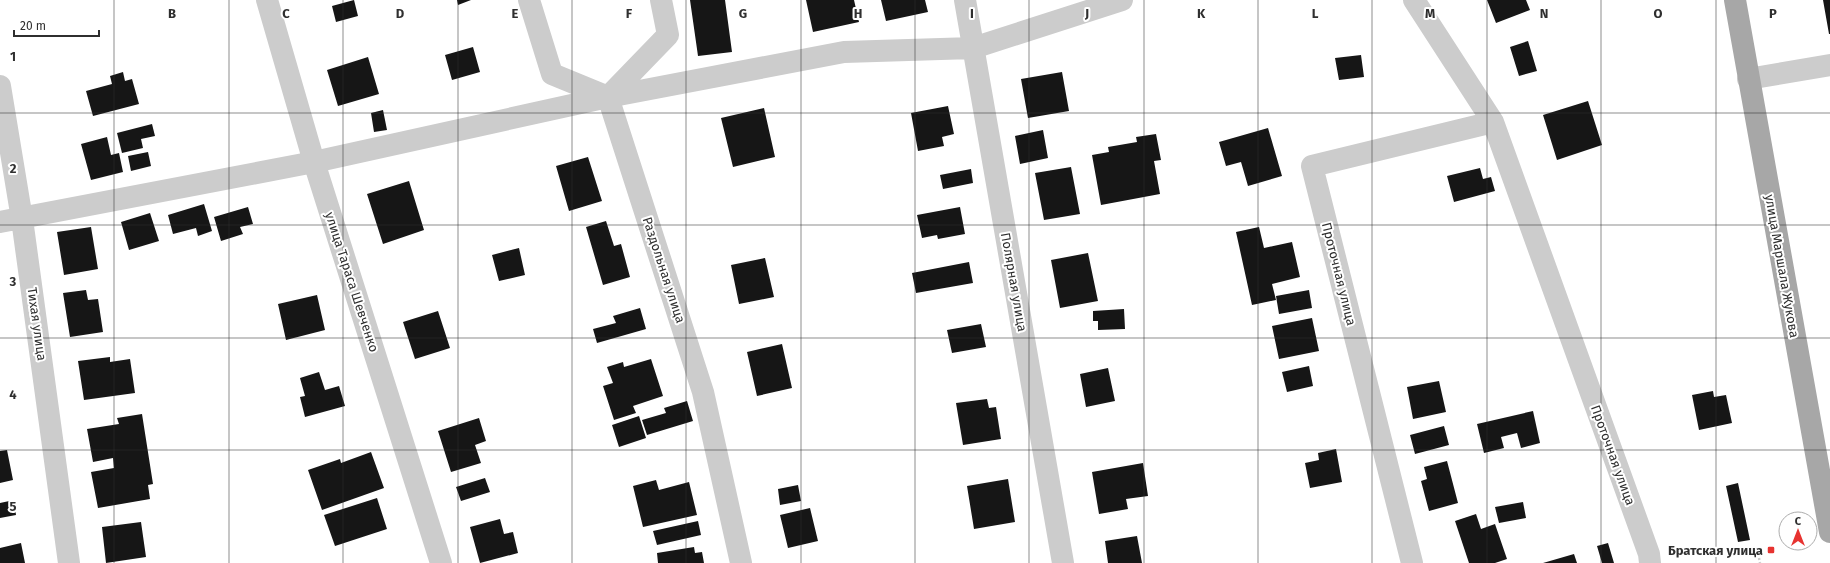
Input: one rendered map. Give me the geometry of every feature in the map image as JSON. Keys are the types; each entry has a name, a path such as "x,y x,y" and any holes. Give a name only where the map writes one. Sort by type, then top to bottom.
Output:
{"main road":[{"name":"улица Маршала Жукова","path":"1735,0 1830,532"}],"street":[{"name":"улица Тараса Шевченко","path":"267,0 314,162 441,563"},
{"path":"529,0 552,74 608,97"},
{"path":"608,97 668,35 661,0"},
{"name":"Полярная улица","path":"965,0 1063,563"},
{"path":"0,222 314,162 608,97 844,52 974,48 1122,0"},
{"name":"Проточная улица","path":"1414,0 1493,122 1649,554 1650,563"},
{"path":"1748,79 1830,65"},
{"name":"Тихая улица","path":"0,86 22,218 69,563"},
{"name":"Раздольная улица","path":"608,97 703,392 741,563"},
{"name":"Проточная улица","path":"1412,563 1312,166 1493,122"}],"path":[{"path":"1759,558 1760,563"}],"building":[{"path":"354,0 358,16 336,22 332,6"},
{"path":"457,0 471,0 458,5"},
{"path":"690,0 725,0 732,52 698,56"},
{"path":"806,0 854,0 859,22 813,32"},
{"path":"881,0 925,0 928,12 886,21"},
{"path":"1487,0 1526,0 1530,10 1496,23"},
{"path":"1823,0 1830,0 1830,34 1829,34"},
{"path":"1528,41 1537,71 1519,76 1510,47"},
{"path":"473,47 480,72 452,80 445,55"},
{"path":"1361,55 1364,77 1339,80 1335,58"},
{"path":"368,57 379,94 338,106 327,70"},
{"path":"123,72 125,81 132,79 139,104 93,116 86,91 112,84 110,76"},
{"path":"1062,72 1069,111 1028,118 1021,79"},
{"path":"1588,101 1602,145 1557,160 1543,115"},
{"path":"948,106 954,134 942,137 944,146 918,151 911,113"},
{"path":"764,108 775,157 733,167 721,118"},
{"path":"383,110 387,130 374,132 371,113"},
{"path":"152,124 155,136 141,139 143,148 122,153 117,133"},
{"path":"1268,128 1282,176 1248,186 1241,162 1226,166 1219,142"},
{"path":"1043,130 1048,158 1020,164 1015,136"},
{"path":"1156,134 1161,160 1154,161 1160,194 1101,205 1092,155 1109,152 1108,147 1137,142 1136,137"},
{"path":"107,137 111,155 119,153 123,172 91,180 81,144"},
{"path":"148,152 151,166 131,171 128,156"},
{"path":"588,157 602,201 569,211 556,166"},
{"path":"1071,167 1080,214 1044,220 1035,173"},
{"path":"1480,168 1483,179 1491,177 1495,191 1454,202 1447,176"},
{"path":"971,169 973,183 943,189 940,175"},
{"path":"409,181 424,230 383,244 367,194"},
{"path":"204,204 212,231 198,236 196,228 173,234 168,215"},
{"path":"248,207 253,224 240,227 243,234 221,241 214,217"},
{"path":"960,207 965,234 938,239 937,235 922,238 917,215"},
{"path":"150,213 159,241 129,250 121,222"},
{"path":"606,221 614,246 621,244 630,277 603,285 586,227"},
{"path":"91,227 98,269 64,275 57,232"},
{"path":"1259,227 1264,248 1292,242 1300,277 1272,284 1276,300 1252,305 1236,232"},
{"path":"519,248 525,275 499,281 492,255"},
{"path":"1088,253 1098,301 1060,308 1051,260"},
{"path":"765,258 774,297 739,304 731,265"},
{"path":"969,262 973,283 916,293 912,273"},
{"path":"86,290 88,300 98,299 103,332 70,337 63,293"},
{"path":"1309,290 1312,308 1279,314 1276,296"},
{"path":"317,295 325,330 286,340 278,304"},
{"path":"640,308 646,329 597,343 593,329 616,323 613,316"},
{"path":"1124,309 1125,329 1098,330 1098,321 1093,321 1093,311"},
{"path":"438,311 450,348 415,359 403,322"},
{"path":"1312,318 1319,351 1279,359 1272,326"},
{"path":"981,324 986,347 952,353 947,330"},
{"path":"782,344 792,388 757,396 747,352"},
{"path":"110,357 110,362 130,359 135,393 84,400 78,361"},
{"path":"651,359 663,396 633,406 636,413 614,420 603,386 613,383 607,367 623,362 624,367"},
{"path":"1309,366 1313,386 1287,392 1282,372"},
{"path":"1108,368 1115,401 1086,407 1080,374"},
{"path":"319,372 325,390 339,386 345,406 305,417 300,397 305,396 300,378"},
{"path":"1439,381 1446,412 1413,419 1407,387"},
{"path":"1713,391 1714,397 1726,395 1732,423 1699,430 1692,395"},
{"path":"987,399 989,408 996,407 1001,439 963,445 956,403"},
{"path":"687,401 693,421 647,435 642,420 666,413 664,408"},
{"path":"1533,411 1540,443 1521,448 1517,433 1501,437 1504,448 1484,453 1477,424"},
{"path":"142,414 153,484 148,485 150,499 98,508 91,472 114,468 113,458 93,462 87,429 119,424 117,418"},
{"path":"639,416 646,438 619,447 612,425"},
{"path":"479,418 486,441 475,445 481,463 451,472 438,431"},
{"path":"1444,426 1449,445 1415,454 1410,435"},
{"path":"1336,449 1342,482 1310,488 1305,463 1319,460 1318,453"},
{"path":"7,450 13,480 0,483 0,451"},
{"path":"371,452 384,488 322,510 308,470 340,459 341,463"},
{"path":"1447,461 1458,503 1429,511 1421,481 1427,479 1424,467"},
{"path":"1143,463 1148,496 1126,499 1128,509 1099,514 1092,472"},
{"path":"485,478 490,492 461,501 456,487"},
{"path":"1008,479 1015,522 974,529 967,486"},
{"path":"656,480 659,490 689,482 697,515 643,527 633,486"},
{"path":"1738,483 1750,540 1738,542 1726,486"},
{"path":"798,485 801,501 780,505 778,489"},
{"path":"377,498 387,529 335,546 324,515"},
{"path":"14,500 16,515 0,518 0,503"},
{"path":"1523,502 1526,518 1499,523 1495,507"},
{"path":"810,508 818,541 788,548 780,515"},
{"path":"1476,514 1481,529 1495,524 1507,559 1495,563 1469,563 1455,521"},
{"path":"500,519 504,534 513,532 518,553 480,563 470,527"},
{"path":"698,521 701,535 657,545 653,531"},
{"path":"141,522 146,557 106,563 102,527"},
{"path":"1137,536 1142,563 1108,563 1105,541"},
{"path":"21,543 25,563 0,563 0,548"},
{"path":"1608,543 1614,563 1602,563 1597,546"},
{"path":"694,547 695,553 702,552 704,563 658,563 657,553"},
{"path":"1574,554 1577,563 1543,563"}],"place":[{"name":"Братская улица","path":"1771,550"}]}
